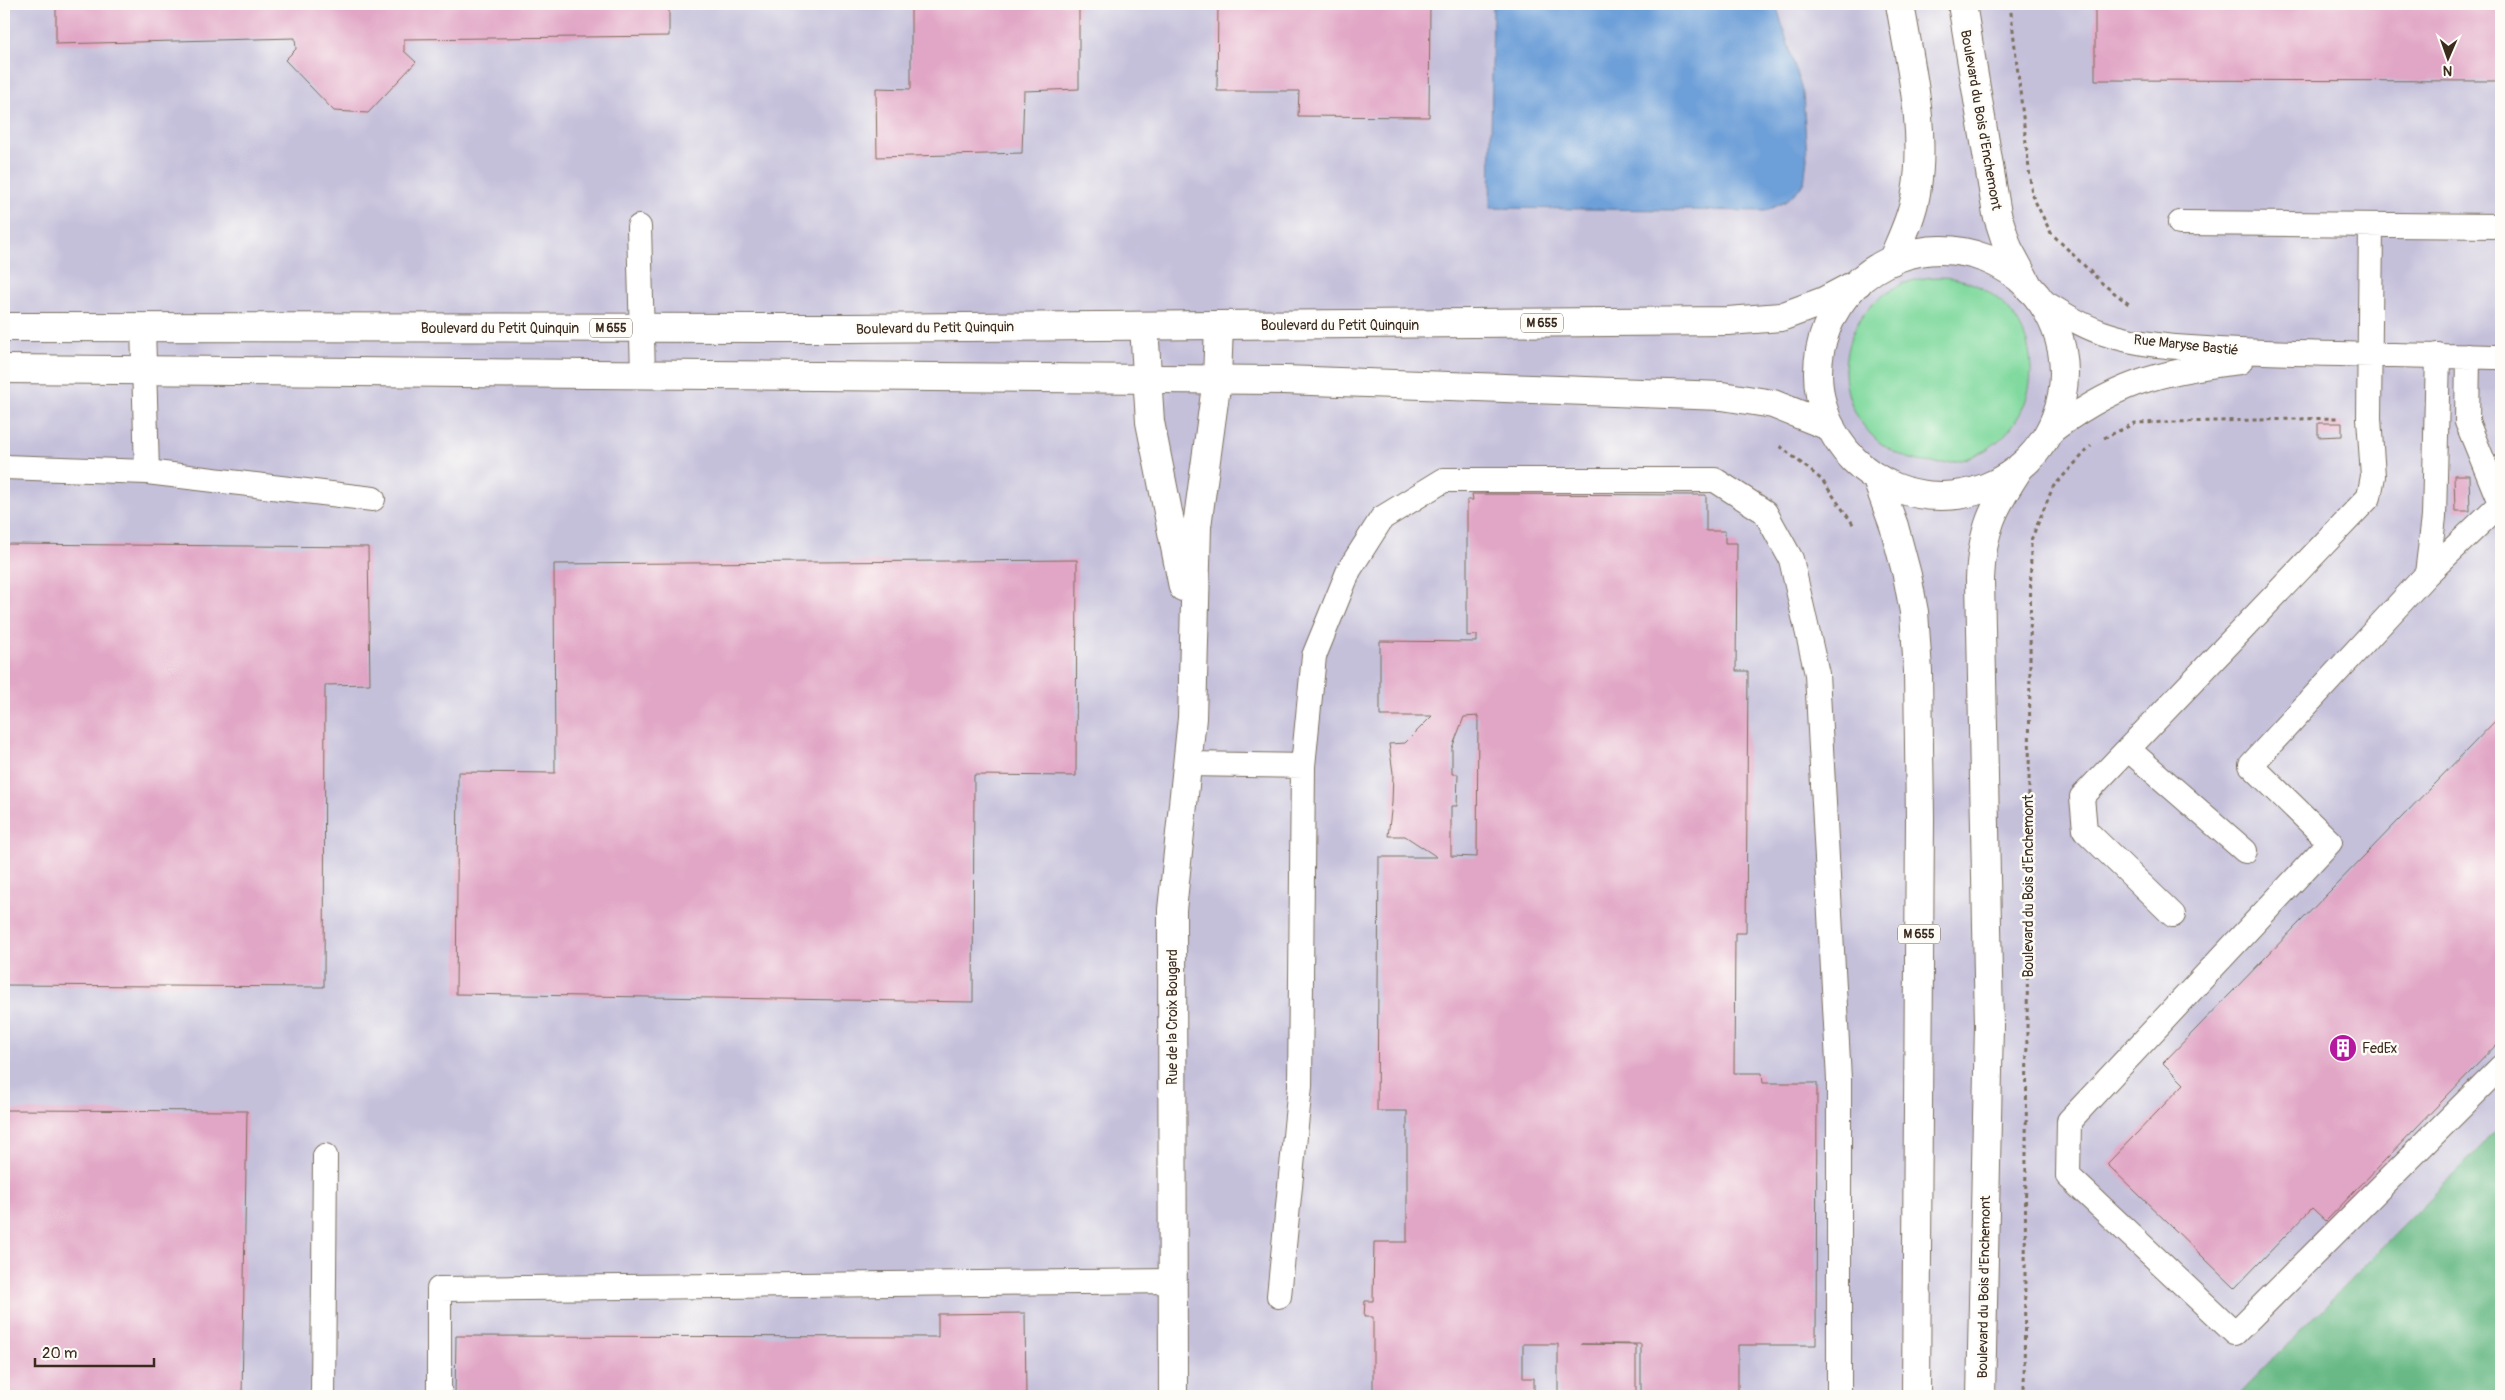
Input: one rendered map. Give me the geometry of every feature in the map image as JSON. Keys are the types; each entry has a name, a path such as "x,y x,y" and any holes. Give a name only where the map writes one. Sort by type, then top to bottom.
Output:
{"main road":[{"path":"1892,261 1910,217 1918,171 1915,98 1900,4"},
{"name":"Boulevard du Bois d'Enchemont","path":"1962,4 1988,175 1997,214 2008,248 2059,338 2064,366 2059,408 2047,435 2020,467 1997,502 1984,535 1980,578 1989,1016 1981,1396"},
{"name":"Boulevard du Petit Quinquin","path":"4,327 642,328 1219,326 1746,320 1781,317 1797,312 1824,301 1892,261 1918,252 1931,251 1972,254 1998,264 2035,294"},
{"path":"1858,282 1834,313 1820,350 1819,390 1831,427 1854,460 1888,484 1914,493 1928,495 1956,495 1990,485 2020,467"},
{"path":"1144,326 1150,422 1171,517 1193,638"},
{"path":"1193,638 1197,526 1217,379 1219,326"},
{"path":"4,369 1217,379 1402,383 1722,396 1773,404 1831,427"},
{"name":"M 655","path":"1876,477 1894,526 1907,575 1914,612 1918,671 1920,829 1916,1396"},
{"name":"Rue de la Croix Bougard","path":"1173,1396 1172,910 1192,718 1193,638"}],"lane":[{"path":"2180,223 2501,226"},
{"path":"2173,915 2085,830 2082,798 2369,497 2373,476 2369,418 2371,225"},
{"path":"639,228 643,374"},
{"name":"Rue Maryse Bastié","path":"2035,294 2076,322 2104,333 2139,342 2202,349 2311,354 2501,356"},
{"path":"144,327 147,472"},
{"name":"Rue Maryse Bastié","path":"2047,435 2076,412 2107,394 2142,379 2211,365 2311,354"},
{"path":"2426,574 2434,517 2438,355"},
{"path":"2468,356 2467,422 2500,505 2426,574 2251,764 2330,842 2070,1121 2068,1176 2235,1333 2501,1067"},
{"path":"4,467 147,472 373,499"},
{"path":"1279,1296 1300,1086 1303,766 1314,656 1349,570 1382,518 1444,480 1715,480 1765,512 1791,559 1817,674 1839,1080 1839,1396"},
{"path":"2129,750 2245,851"},
{"path":"1188,764 1303,766"},
{"path":"323,1396 325,1156"},
{"path":"439,1396 439,1289 1173,1281"}],"path":[{"path":"2010,4 2032,195 2051,233 2103,284 2130,306"},
{"path":"2102,439 2135,423 2369,418"},
{"path":"1772,441 1822,480 1859,531"},
{"name":"Boulevard du Bois d'Enchemont","path":"2024,1396 2031,540 2053,487 2093,444"}],"shaded area":[{"path":"4,4 2501,4 2501,1126 2237,1396 4,1396"}],"green space":[{"path":"1929,277 1947,277 1974,284 2004,304 2024,334 2031,361 2031,379 2024,406 2004,436 1974,456 1947,463 1929,463 1911,459 1894,452 1879,442 1866,429 1856,414 1849,397 1845,379 1845,361 1849,343 1856,326 1866,311 1879,298 1894,288 1911,281"},
{"path":"2501,1126 2501,1396 2237,1396"}],"water":[{"path":"1493,4 1776,4 1803,94 1807,158 1804,184 1785,202 1765,211 1490,208"}],"building":[{"path":"56,4 669,4 669,36 404,39 404,51 416,62 368,113 334,111 285,60 296,49 295,38 56,44"},
{"path":"911,4 1079,4 1079,89 1024,91 1022,153 877,157 876,88 911,89"},
{"path":"1218,4 1430,4 1429,117 1298,116 1299,91 1217,91"},
{"path":"2095,4 2501,4 2501,81 2095,80"},
{"path":"2318,423 2342,423 2342,436 2318,437"},
{"path":"2454,475 2469,475 2470,511 2455,511"},
{"path":"1472,494 1706,495 1706,531 1725,531 1725,543 1737,543 1736,671 1748,671 1746,933 1735,933 1734,1073 1762,1073 1763,1083 1817,1083 1816,1345 1738,1345 1738,1396 1641,1396 1641,1344 1581,1344 1636,1345 1636,1396 1558,1396 1558,1344 1523,1344 1523,1378 1534,1378 1534,1396 1373,1396 1373,1317 1364,1317 1365,1301 1373,1301 1374,1242 1407,1242 1407,1111 1377,1111 1379,857 1437,857 1405,836 1388,836 1393,773 1389,744 1405,743 1432,716 1380,716 1380,641 1477,642 1477,635 1467,636 1467,500 1473,500","holes":["1478,716 1477,857 1451,856 1451,806 1457,806 1458,774 1452,774 1452,748 1464,717"]},
{"path":"4,544 368,547 370,684 325,685 324,987 4,985"},
{"path":"1077,560 1076,776 974,775 973,1002 456,994 458,772 555,773 554,564"},
{"name":"FedEx","path":"2501,715 2501,1040 2326,1221 2312,1208 2235,1288 2107,1164 2184,1084 2163,1063"},
{"path":"4,1110 247,1111 242,1396 4,1396"},
{"path":"1025,1313 1026,1396 455,1396 456,1336 938,1337 938,1314"}],"place":[{"name":"FedEx","path":"2343,1048"}]}
